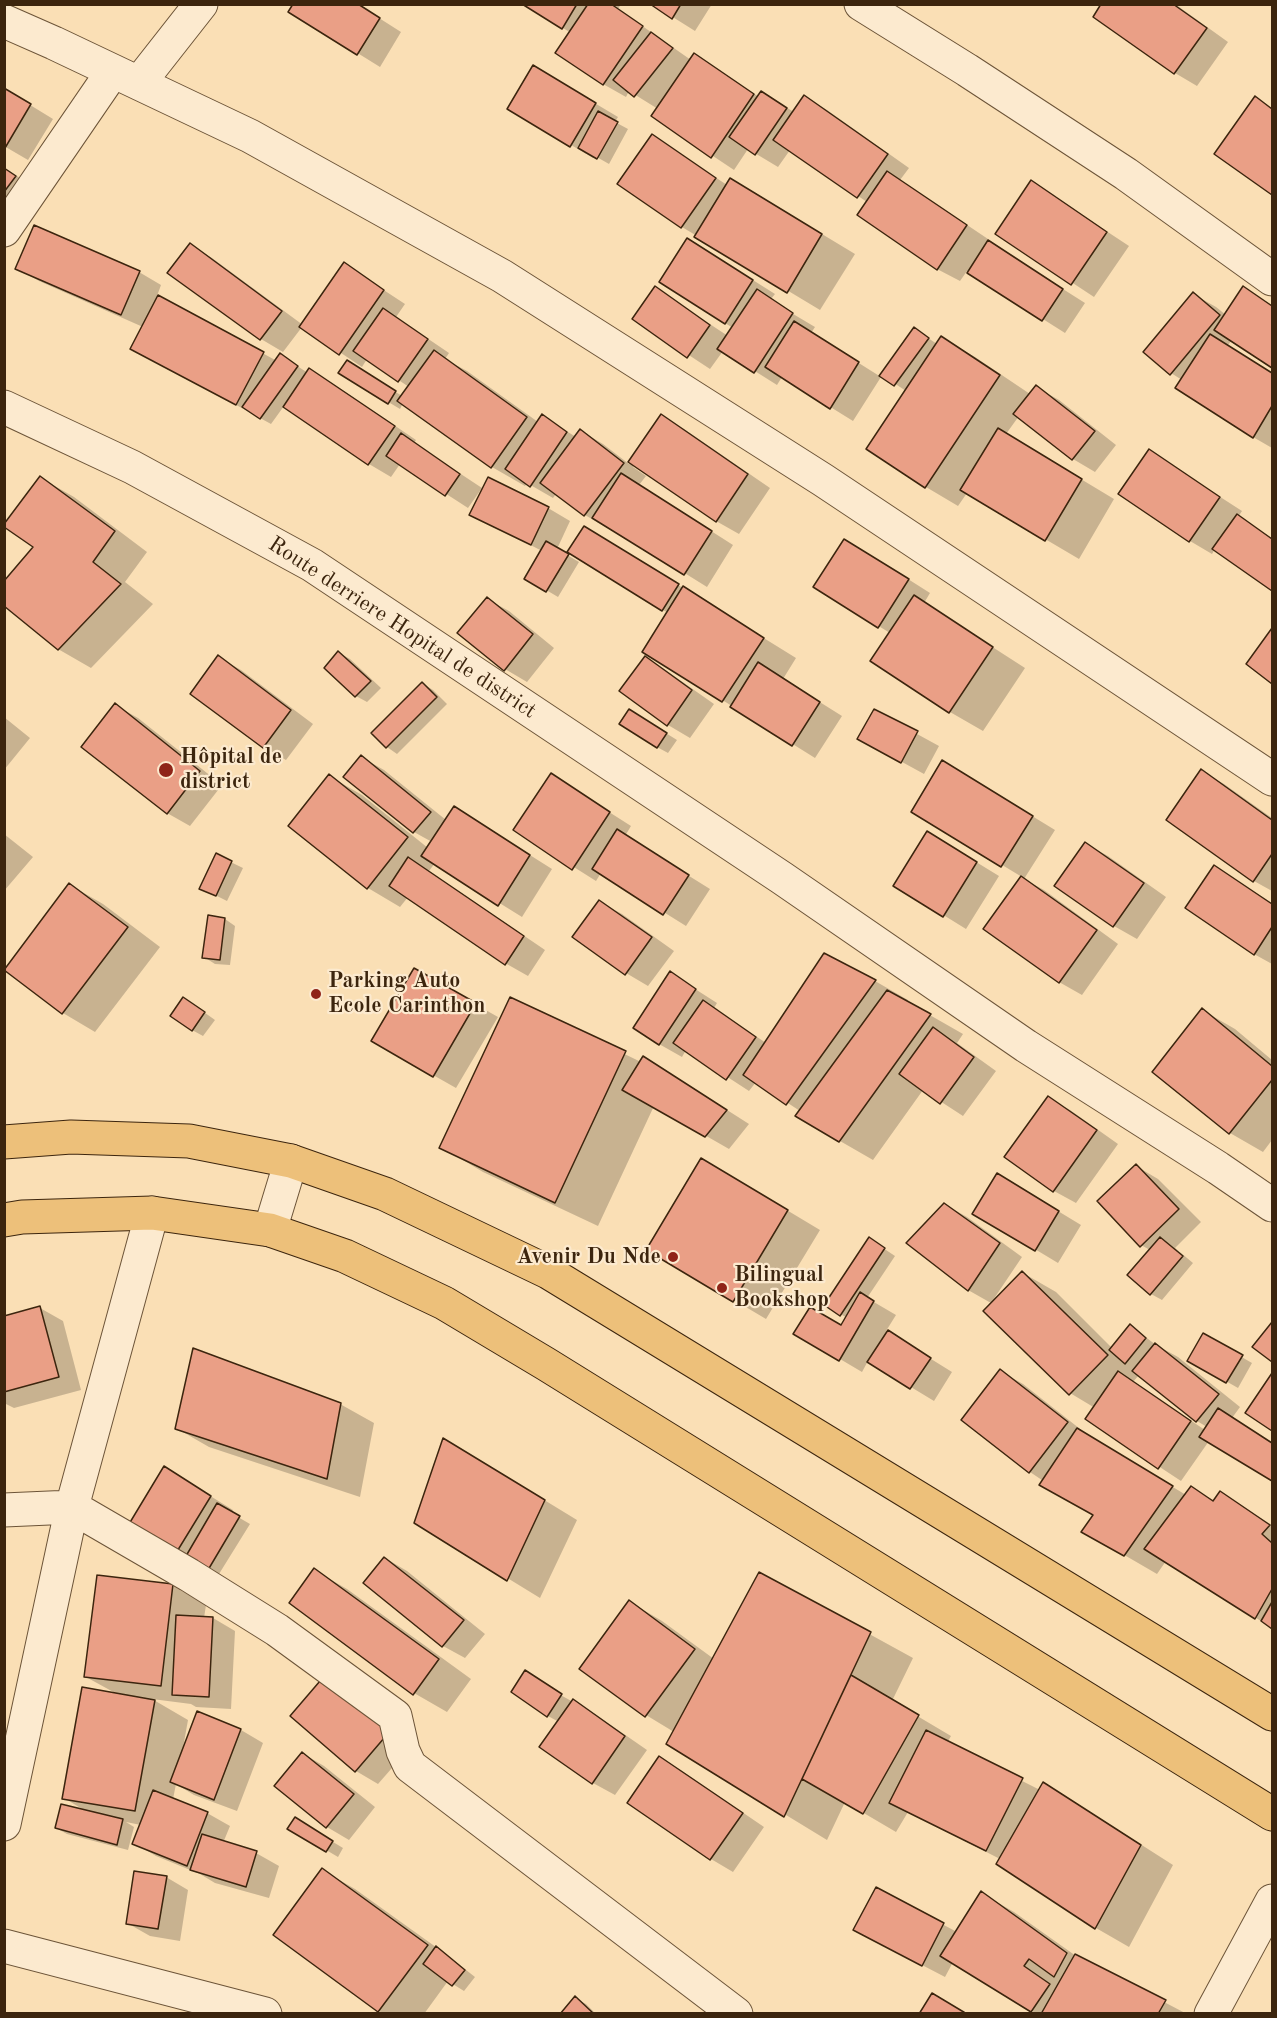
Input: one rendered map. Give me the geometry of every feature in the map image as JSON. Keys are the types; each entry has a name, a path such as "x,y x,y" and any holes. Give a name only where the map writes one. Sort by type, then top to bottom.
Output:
{"main road":[{"path":"4,1142 71,1137 189,1141 291,1161 385,1194 548,1272 1272,1714"},
{"path":"4,1220 22,1217 152,1212 270,1230 345,1256 444,1303 1272,1814"}],"street":[{"path":"4,230 126,77 201,4"},
{"path":"861,4 1126,174 1272,279"},
{"path":"4,21 250,136 502,276 824,480 1272,780"},
{"name":"Route derriere Hopital de district","path":"4,407 132,467 312,565 782,878 1026,1046 1272,1205"},
{"path":"270,1230 291,1161"},
{"path":"4,1824 72,1506 152,1212"},
{"path":"4,1510 72,1506 277,1630 395,1716 403,1751 410,1766 736,2013"},
{"path":"1211,2013 1272,1901"},
{"path":"4,1946 265,2013"}],"building":[{"path":"293,4 358,4 380,18 357,55 288,12"},
{"path":"522,4 577,4 562,29"},
{"path":"588,4 611,4 643,26 603,85 555,53"},
{"path":"650,4 681,4 672,19"},
{"path":"1101,4 1173,4 1207,28 1174,74 1093,17"},
{"path":"651,32 673,48 634,97 613,80"},
{"path":"694,53 754,94 711,158 651,116"},
{"path":"533,65 596,103 570,147 507,109"},
{"path":"4,88 31,104 5,148 4,148"},
{"path":"761,91 787,108 755,155 729,137"},
{"path":"804,95 888,154 857,198 773,140"},
{"path":"1255,96 1272,109 1272,195 1214,154"},
{"path":"598,111 618,122 597,159 578,148"},
{"path":"652,134 716,178 681,228 617,184"},
{"path":"4,168 16,176 4,192"},
{"path":"887,171 967,225 937,270 857,215"},
{"path":"730,178 822,234 787,293 694,237"},
{"path":"1031,180 1107,232 1071,285 995,234"},
{"path":"34,225 140,271 121,315 15,269"},
{"path":"687,238 753,280 725,324 659,282"},
{"path":"988,240 1063,289 1042,321 967,273"},
{"path":"190,243 282,311 260,340 167,273"},
{"path":"344,262 384,290 339,355 299,327"},
{"path":"655,286 710,325 687,358 632,319"},
{"path":"1243,286 1272,306 1272,368 1214,330"},
{"path":"757,289 793,313 754,373 717,349"},
{"path":"1193,292 1220,315 1170,375 1143,352"},
{"path":"158,295 264,352 236,405 130,349"},
{"path":"383,308 428,339 398,382 353,351"},
{"path":"794,321 859,362 830,409 765,367"},
{"path":"914,327 929,338 894,386 879,376"},
{"path":"1210,334 1272,373 1272,406 1253,438 1175,388"},
{"path":"941,336 1000,375 925,488 866,449"},
{"path":"434,350 527,417 491,468 397,401"},
{"path":"280,353 298,366 260,419 242,407"},
{"path":"347,360 396,391 388,404 338,373"},
{"path":"309,368 395,426 368,465 283,407"},
{"path":"1036,385 1095,431 1072,460 1013,414"},
{"path":"542,414 567,432 530,487 505,469"},
{"path":"661,414 748,474 716,522 628,462"},
{"path":"998,428 1082,479 1045,541 960,490"},
{"path":"580,429 624,463 584,516 540,483"},
{"path":"401,433 460,474 445,496 386,456"},
{"path":"1149,449 1220,497 1189,542 1118,494"},
{"path":"621,473 712,531 684,575 592,518"},
{"path":"40,476 115,531 93,562 121,584 58,650 4,606 4,581 33,547 4,527 4,524"},
{"path":"488,477 549,507 531,545 469,515"},
{"path":"1237,514 1272,539 1272,591 1212,549"},
{"path":"584,526 679,584 662,611 567,552"},
{"path":"844,539 909,579 878,628 813,587"},
{"path":"546,541 569,554 546,592 524,579"},
{"path":"683,586 764,638 722,702 642,652"},
{"path":"914,595 993,647 949,713 870,661"},
{"path":"487,597 533,634 504,671 457,633"},
{"path":"1272,628 1272,684 1246,664"},
{"path":"338,651 371,681 355,697 324,668"},
{"path":"218,655 291,710 263,748 190,694"},
{"path":"645,656 692,690 667,726 619,691"},
{"path":"758,662 820,702 792,746 730,707"},
{"path":"422,682 437,697 386,748 371,733"},
{"path":"115,703 200,771 167,814 81,747"},
{"path":"629,709 667,733 657,748 619,724"},
{"path":"874,709 918,731 901,763 857,739"},
{"path":"361,755 431,812 413,833 343,777"},
{"path":"942,760 1033,816 1001,867 911,812"},
{"path":"1201,769 1272,820 1272,854 1253,882 1166,820"},
{"path":"551,773 610,812 572,870 513,830"},
{"path":"329,774 408,837 367,889 288,826"},
{"path":"454,806 530,855 498,906 421,856"},
{"path":"617,829 689,875 663,915 592,869"},
{"path":"927,831 977,862 943,917 893,886"},
{"path":"1085,842 1144,883 1113,927 1054,886"},
{"path":"216,853 232,861 216,896 199,889"},
{"path":"408,857 524,936 505,965 389,886"},
{"path":"1214,865 1272,904 1272,927 1254,955 1185,908"},
{"path":"1021,876 1097,930 1059,983 983,929"},
{"path":"69,883 128,927 62,1014 4,970"},
{"path":"599,900 652,937 625,975 572,937"},
{"path":"208,915 225,918 220,960 202,958"},
{"path":"824,953 876,980 786,1105 743,1075"},
{"path":"414,968 476,1003 433,1077 371,1041"},
{"path":"670,971 696,989 659,1045 633,1028"},
{"path":"887,990 931,1014 839,1142 795,1116"},
{"path":"183,997 205,1012 192,1031 170,1016"},
{"path":"510,997 626,1051 555,1203 439,1148"},
{"path":"703,1000 756,1037 726,1080 673,1043"},
{"path":"1202,1008 1272,1066 1272,1080 1229,1134 1152,1072"},
{"path":"933,1027 974,1057 940,1104 899,1074"},
{"path":"643,1056 727,1110 705,1137 622,1090"},
{"path":"1048,1096 1097,1130 1053,1192 1004,1157"},
{"path":"701,1158 788,1210 733,1302 646,1250"},
{"path":"1136,1164 1179,1209 1140,1247 1097,1201"},
{"path":"997,1173 1059,1211 1035,1251 972,1214"},
{"path":"944,1203 1000,1243 968,1291 906,1243"},
{"path":"869,1237 885,1248 840,1316 824,1305"},
{"path":"1160,1237 1183,1256 1150,1295 1127,1275"},
{"path":"1022,1271 1108,1355 1069,1395 983,1311"},
{"path":"860,1292 874,1301 839,1361 793,1334 810,1307 841,1325"},
{"path":"40,1306 59,1377 4,1392 4,1316"},
{"path":"1272,1322 1272,1362 1252,1347"},
{"path":"1130,1324 1146,1338 1125,1364 1109,1350"},
{"path":"888,1330 931,1358 910,1389 867,1362"},
{"path":"1203,1333 1243,1355 1226,1383 1187,1361"},
{"path":"1155,1343 1219,1394 1196,1422 1132,1371"},
{"path":"193,1348 341,1403 327,1479 175,1429"},
{"path":"1000,1369 1068,1422 1029,1473 961,1420"},
{"path":"1118,1371 1191,1421 1158,1469 1085,1419"},
{"path":"1272,1373 1272,1431 1245,1413"},
{"path":"1218,1408 1272,1443 1272,1481 1199,1437"},
{"path":"1077,1428 1173,1486 1124,1556 1081,1532 1093,1515 1039,1485"},
{"path":"443,1438 545,1500 507,1581 414,1523"},
{"path":"164,1466 211,1496 173,1558 126,1529"},
{"path":"1191,1486 1213,1501 1220,1491 1270,1525 1262,1534 1272,1543 1272,1589 1255,1619 1144,1549"},
{"path":"217,1503 240,1516 208,1570 186,1556"},
{"path":"384,1557 464,1620 442,1647 363,1583"},
{"path":"314,1568 439,1659 413,1695 289,1603"},
{"path":"759,1572 871,1632 784,1817 666,1744"},
{"path":"97,1575 173,1584 161,1686 84,1677"},
{"path":"629,1600 695,1649 645,1717 579,1669"},
{"path":"1272,1602 1272,1629 1261,1621"},
{"path":"176,1615 213,1617 209,1697 172,1695"},
{"path":"525,1670 562,1694 547,1717 511,1692"},
{"path":"326,1674 391,1730 355,1772 290,1716"},
{"path":"851,1675 919,1715 863,1814 802,1779"},
{"path":"82,1687 155,1700 135,1811 62,1799"},
{"path":"573,1699 625,1736 592,1784 539,1747"},
{"path":"197,1711 241,1729 214,1800 170,1782"},
{"path":"926,1730 1023,1778 986,1851 889,1803"},
{"path":"302,1752 354,1794 326,1828 274,1786"},
{"path":"659,1756 743,1813 710,1860 627,1803"},
{"path":"1043,1782 1141,1845 1095,1929 996,1864"},
{"path":"153,1790 208,1812 187,1866 132,1844"},
{"path":"61,1804 123,1819 117,1845 55,1828"},
{"path":"295,1817 333,1841 326,1852 287,1829"},
{"path":"202,1834 257,1851 246,1887 190,1870"},
{"path":"322,1868 428,1945 378,2012 273,1935"},
{"path":"134,1871 167,1876 158,1929 126,1924"},
{"path":"876,1887 944,1923 922,1966 853,1930"},
{"path":"981,1891 1067,1953 1054,1977 1029,1959 1024,1966 1050,1984 1031,2012 940,1956"},
{"path":"436,1946 465,1970 452,1986 423,1964"},
{"path":"1075,1954 1166,2000 1158,2014 1041,2014"},
{"path":"932,1993 967,2014 919,2014"},
{"path":"575,1996 594,2014 560,2014"}],"place":[{"name":"Hôpital de district","path":"166,770"},
{"name":"Parking Auto Ecole Carinthon","path":"316,994"},
{"name":"Avenir Du Nde","path":"673,1257"},
{"name":"Bilingual Bookshop","path":"722,1288"}]}
